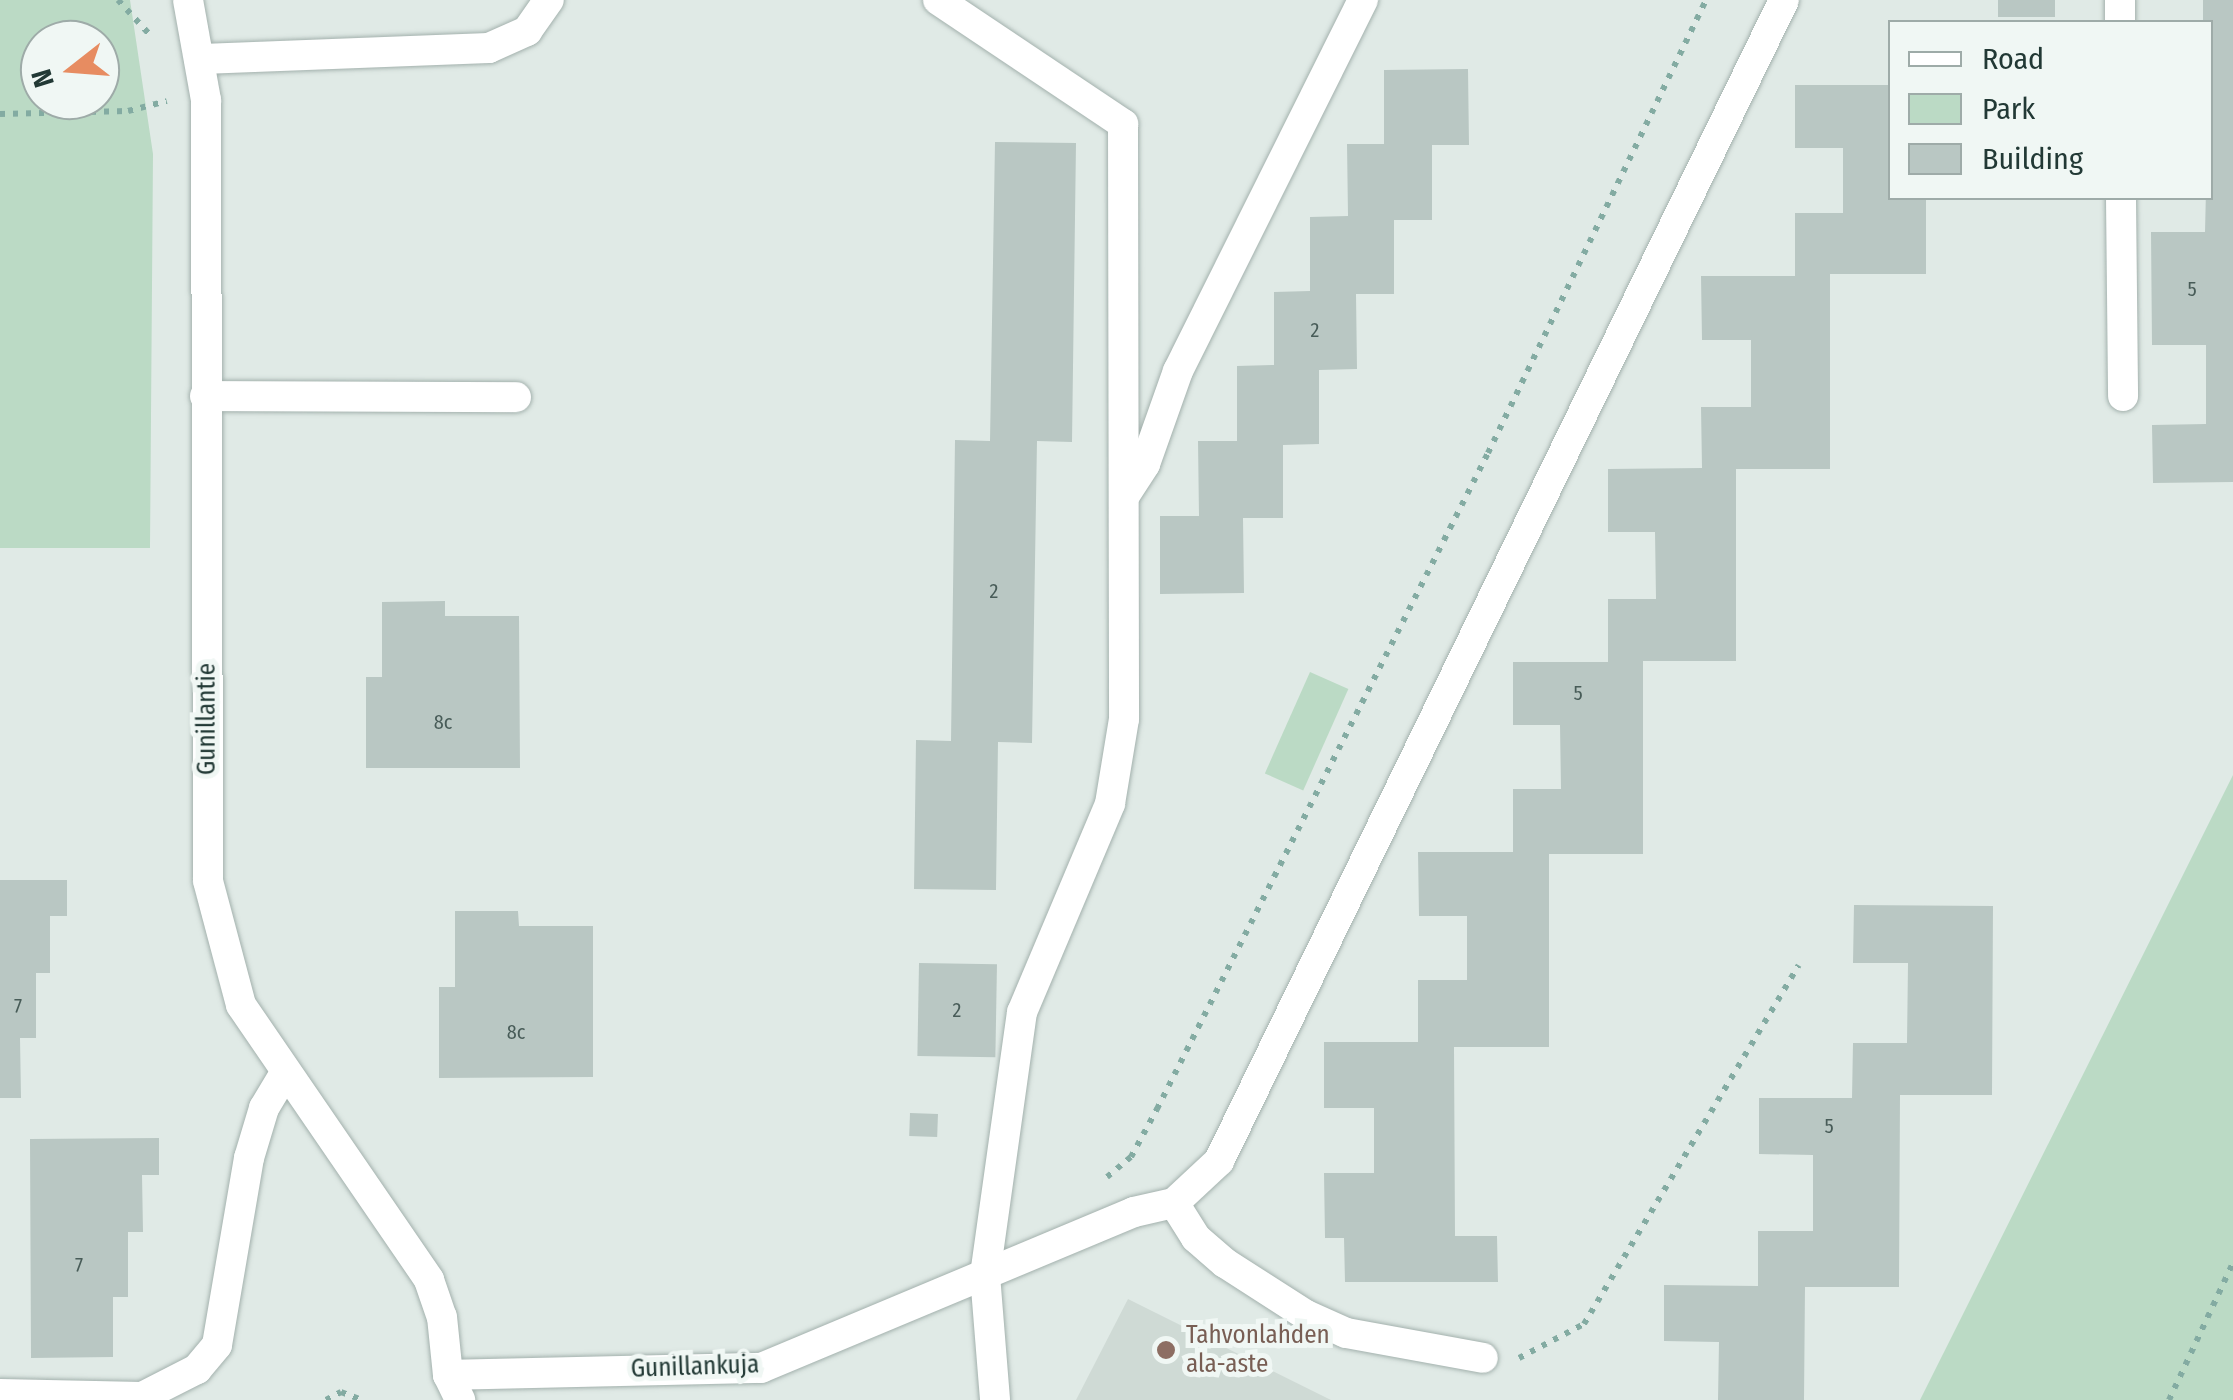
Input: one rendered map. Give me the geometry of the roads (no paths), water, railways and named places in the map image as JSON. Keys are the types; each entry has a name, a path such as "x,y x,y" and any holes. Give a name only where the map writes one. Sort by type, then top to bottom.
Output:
{"street":[{"name":"Gunillantie","path":"188,0 202,59 208,881 241,1005 284,1075 428,1280 442,1317 448,1392"},
{"path":"202,59 488,48 526,31 549,0"},
{"path":"938,0 1123,124 1124,719 1110,804 1022,1012 985,1275 995,1400"},
{"path":"1125,494 1145,464 1178,370 1364,0"},
{"path":"1483,1358 1346,1333 1306,1315 1225,1263 1196,1238 1174,1203 1219,1161 1784,0"},
{"path":"2121,200 2123,396"},
{"path":"205,396 516,396"},
{"path":"0,1394 142,1397 196,1368 217,1345 248,1158 284,1075"},
{"name":"Gunillankuja","path":"448,1392 761,1368 1146,1208 1174,1203"}],"place":[{"name":"Tahvonlahden ala-aste","path":"1166,1350"}]}
